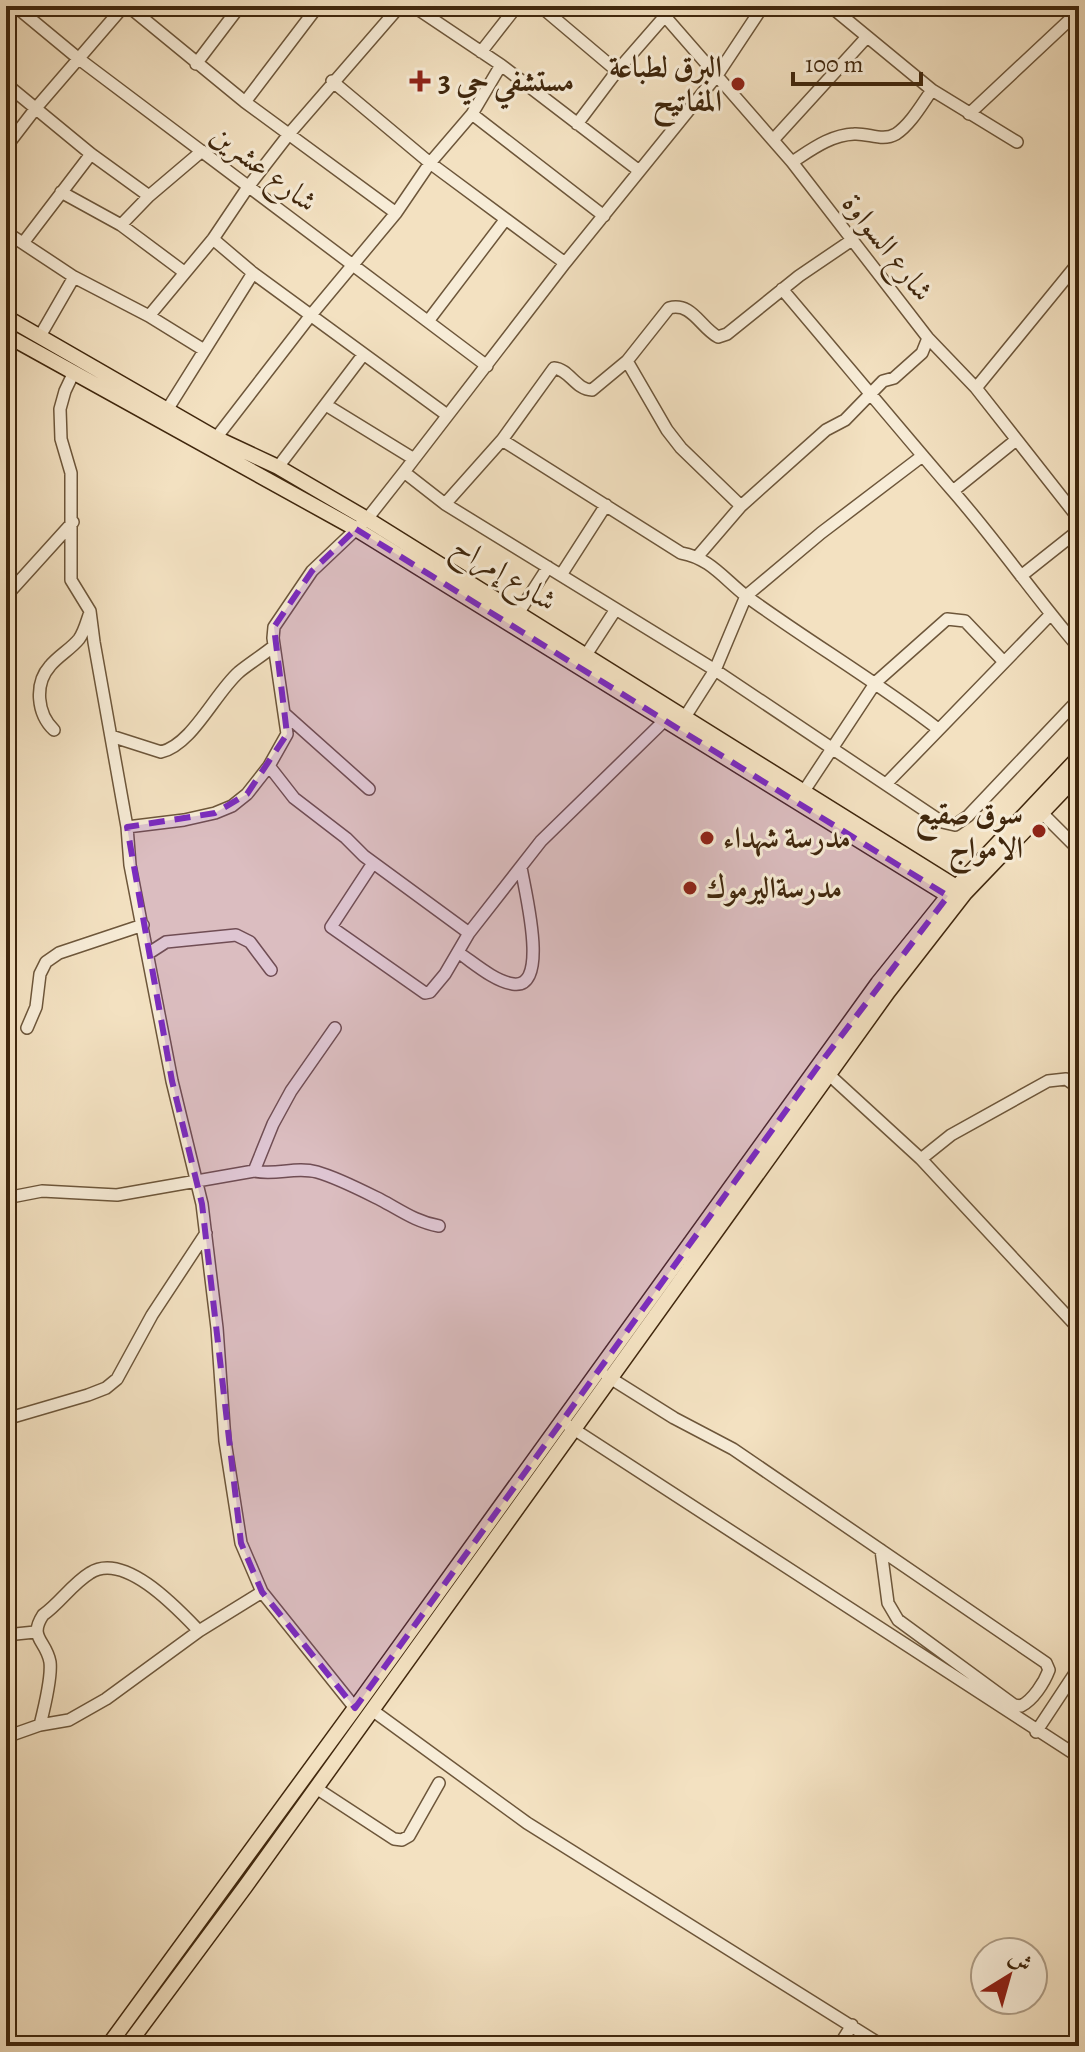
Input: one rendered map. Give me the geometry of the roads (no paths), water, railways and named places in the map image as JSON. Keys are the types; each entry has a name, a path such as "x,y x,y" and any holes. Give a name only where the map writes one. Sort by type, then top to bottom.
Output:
{"main road":[{"name":"شارع إمراح","path":"6,317 216,438 278,467 665,720 957,895"},
{"name":"شارع إمراح","path":"6,335 362,524 519,612 804,791 957,895"},
{"path":"108,2046 311,1766 568,1424 824,1070 878,983 1079,757"},
{"path":"957,895 1079,774"},
{"path":"127,2046 372,1710 568,1424"},
{"path":"311,1766 320,1782"}],"street":[{"name":"شارع عشرين","path":"15,6 79,59 487,366"},
{"path":"6,147 36,108 126,6 245,102 396,213"},
{"path":"196,64 240,6"},
{"path":"245,102 318,6"},
{"path":"149,316 213,239 289,134 400,6"},
{"path":"413,6 501,65 638,170"},
{"path":"481,52 517,6"},
{"path":"540,6 617,71"},
{"name":"شارع السواوة","path":"656,6 792,162 928,338 976,388 1079,519"},
{"path":"127,827 184,820 232,806 247,794 269,766 287,734 274,627 312,571 362,524 638,170 718,74 763,6"},
{"path":"830,6 932,90 1017,142"},
{"path":"969,114 1079,11"},
{"path":"577,124 617,71 665,16"},
{"path":"773,140 866,38"},
{"path":"216,438 311,315 396,213 430,163 472,114 501,65"},
{"path":"332,81 430,163 565,263"},
{"path":"6,84 91,154 149,196"},
{"path":"792,162 823,142 839,136 856,133 886,138 898,133 932,90"},
{"path":"472,114 604,216"},
{"path":"121,225 149,196 202,151"},
{"path":"23,243 91,154"},
{"path":"61,192 121,225 184,272"},
{"path":"429,320 505,220"},
{"path":"6,232 74,277 149,316 204,350"},
{"path":"213,239 253,273 447,415"},
{"path":"445,504 502,440 554,368 560,369 588,390 627,361 669,308 679,306 688,309 718,337 727,334 782,289 852,240"},
{"path":"976,388 1079,262"},
{"path":"167,410 253,273"},
{"path":"40,336 74,277"},
{"path":"782,289 872,394 921,457 953,491 1079,648"},
{"path":"698,556 741,506 826,430 845,420 883,381 894,378 922,353 928,338"},
{"path":"278,467 363,355"},
{"path":"627,361 667,430 681,448 741,506"},
{"path":"74,372 60,409 61,439 71,473 71,580 90,611 127,827 130,865 172,1081 197,1182 217,1328 225,1441 241,1543 262,1592 355,1708"},
{"path":"326,405 414,459"},
{"path":"502,440 681,553 698,556 746,596 876,682 938,729"},
{"path":"953,491 1016,440"},
{"path":"685,717 715,670 746,596 821,533 921,457"},
{"path":"404,472 445,504 715,670 942,822 955,825 968,816 1079,699"},
{"path":"561,575 606,505"},
{"path":"6,596 73,521"},
{"path":"1021,576 1079,530"},
{"path":"519,612 548,567"},
{"path":"586,655 616,609"},
{"path":"54,730 45,722 39,690 49,666 78,641 90,611"},
{"path":"887,783 1050,615"},
{"path":"804,791 876,682 947,619 965,621 1004,662"},
{"path":"111,736 161,752 167,751 190,732 238,673 274,646"},
{"path":"285,714 369,789"},
{"path":"373,863 332,923 333,930 425,993 435,988 469,933 529,854 665,720"},
{"path":"269,766 294,798 373,863 469,933"},
{"path":"1041,812 1079,850"},
{"path":"459,953 503,982 524,983 530,975 534,946 521,867"},
{"path":"27,1028 36,1007 40,974 46,962 59,953 143,925"},
{"path":"149,953 166,942 236,935 250,942 271,970"},
{"path":"254,1171 273,1124 291,1091 335,1028"},
{"path":"824,1070 921,1159 1079,1329"},
{"path":"921,1159 951,1135 1048,1081 1066,1079 1079,1088"},
{"path":"6,1198 42,1191 117,1195 254,1171 274,1173 300,1169 320,1173 381,1200 409,1217 439,1226"},
{"path":"6,1419 88,1395 106,1388 117,1379 152,1315 206,1233"},
{"path":"604,1374 674,1418 733,1449 881,1550 1046,1663 1049,1670 1046,1677 1028,1703 1014,1705 898,1620 888,1603 881,1550"},
{"path":"568,1424 1036,1732 1079,1757"},
{"path":"35,1632 43,1615 86,1576 110,1567 128,1573 151,1587 176,1606 199,1631"},
{"path":"6,1737 40,1725 69,1720 106,1699 199,1631 262,1592"},
{"path":"6,1635 35,1632"},
{"path":"35,1632 50,1662 40,1725"},
{"path":"1036,1732 1079,1667"},
{"path":"372,1710 527,1823 883,2046"},
{"path":"320,1782 394,1839 402,1840 409,1836 439,1783"},
{"path":"839,2046 852,2025"}],"place":[{"name":"مستشفي حي 3","path":"420,81"},
{"name":"البرق لطباعة المفاتيح","path":"738,84"},
{"name":"سوق صقيع الامواج","path":"1039,831"},
{"name":"مدرسة شهداء","path":"707,838"},
{"name":"مدرسةاليرموك","path":"690,888"}]}
